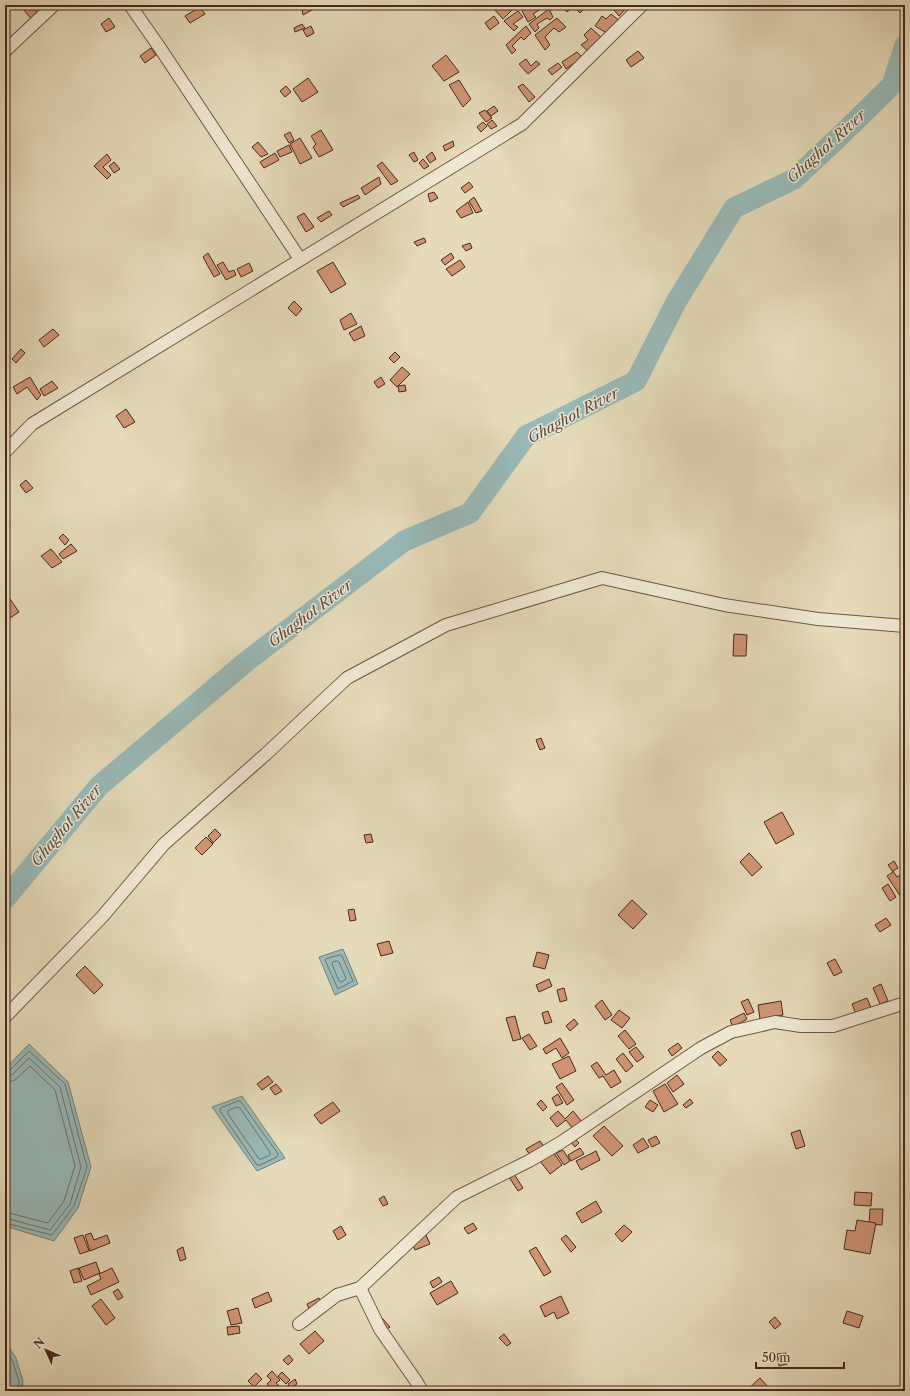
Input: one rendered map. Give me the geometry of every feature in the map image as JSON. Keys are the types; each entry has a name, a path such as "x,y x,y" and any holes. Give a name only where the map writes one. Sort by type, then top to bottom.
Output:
{"street":[{"path":"5,51 54,5"},
{"path":"130,5 300,259"},
{"path":"5,452 32,424 522,124 642,5"},
{"path":"5,1017 102,917 164,844 266,754 347,678 446,625 602,578 724,605 818,619 905,626"},
{"path":"299,1324 337,1295 360,1288 457,1197 529,1161 560,1143 701,1048 731,1032 775,1022 801,1026 832,1026 905,1004"},
{"path":"360,1288 380,1329 422,1391"}],"water":[{"path":"343,949 358,984 335,995 319,957"},
{"path":"29,1044 68,1082 91,1167 78,1208 54,1241 5,1226 5,1069"},
{"path":"242,1096 285,1158 257,1171 212,1107"},
{"path":"5,1341 16,1358 23,1381 22,1391 5,1391"}],"building":[{"path":"20,5 31,5 38,14 32,20"},
{"path":"312,5 319,6 303,15 302,10"},
{"path":"498,5 507,5 512,10 503,19 494,9"},
{"path":"529,5 547,5 533,14 536,17 528,22 522,11"},
{"path":"571,5 572,8 567,12 561,6"},
{"path":"588,5 580,13 573,6"},
{"path":"618,5 629,5 619,16 614,10"},
{"path":"200,7 205,14 190,23 185,16"},
{"path":"549,9 553,17 550,20 547,18 537,24 539,28 535,32 529,24"},
{"path":"518,11 523,17 513,24 518,27 514,31 504,21"},
{"path":"611,14 620,21 608,34 595,26 602,16 606,19"},
{"path":"494,16 499,23 490,30 485,23"},
{"path":"109,18 115,27 106,32 101,24"},
{"path":"557,18 566,27 559,32 554,28 545,37 550,45 545,50 535,35"},
{"path":"302,24 305,28 295,32 294,28"},
{"path":"311,26 314,33 307,37 303,30"},
{"path":"526,26 531,33 524,40 521,37 512,46 516,50 512,54 506,45"},
{"path":"591,28 602,38 588,51 581,45 588,40 584,35"},
{"path":"151,48 156,55 145,63 140,56"},
{"path":"638,51 644,58 631,67 626,60"},
{"path":"577,52 582,57 566,69 562,62"},
{"path":"446,55 459,72 444,81 432,66"},
{"path":"526,59 531,66 536,61 540,64 528,74 519,64"},
{"path":"558,63 562,67 552,75 548,70"},
{"path":"308,78 318,92 302,102 293,89"},
{"path":"459,80 471,99 463,107 449,85"},
{"path":"523,84 535,97 529,102 518,87"},
{"path":"286,86 291,92 285,97 280,91"},
{"path":"494,106 498,111 491,116 487,111"},
{"path":"485,110 492,118 486,122 479,113"},
{"path":"492,120 497,126 491,129 487,124"},
{"path":"483,122 487,126 481,132 477,127"},
{"path":"321,130 333,150 319,157 313,147 316,144 311,136"},
{"path":"290,132 294,140 289,143 284,135"},
{"path":"300,138 312,158 300,164 290,144"},
{"path":"453,141 454,146 445,151 443,146"},
{"path":"258,142 268,154 261,157 252,147"},
{"path":"289,145 292,152 280,157 277,151"},
{"path":"414,152 418,160 414,162 409,155"},
{"path":"432,152 436,159 430,163 426,157"},
{"path":"275,153 279,160 264,168 260,162"},
{"path":"107,154 111,160 103,167 111,175 107,179 94,166"},
{"path":"423,159 429,166 424,169 419,163"},
{"path":"114,162 120,169 114,173 109,166"},
{"path":"382,162 398,181 391,185 377,166"},
{"path":"379,177 381,184 365,195 361,188"},
{"path":"469,182 473,187 465,193 461,188"},
{"path":"434,192 438,198 430,202 428,194"},
{"path":"358,195 360,198 343,207 340,203"},
{"path":"474,197 482,211 476,213 469,201"},
{"path":"468,202 473,213 461,218 456,211"},
{"path":"329,211 332,215 321,222 317,218"},
{"path":"304,213 314,227 306,232 297,217"},
{"path":"424,238 426,242 417,246 414,242"},
{"path":"470,243 472,248 466,251 462,246"},
{"path":"208,253 220,274 214,277 203,257"},
{"path":"451,253 454,258 445,265 441,260"},
{"path":"460,260 465,267 452,276 446,269"},
{"path":"223,262 229,272 234,270 236,275 226,280 217,265"},
{"path":"333,262 346,284 331,293 317,271"},
{"path":"249,263 253,271 241,277 237,269"},
{"path":"294,301 302,309 296,316 288,308"},
{"path":"351,313 357,324 344,330 340,320"},
{"path":"361,326 365,336 354,341 349,333"},
{"path":"53,329 59,335 44,347 39,340"},
{"path":"21,349 25,353 16,363 12,359"},
{"path":"395,352 400,357 394,363 389,358"},
{"path":"402,367 410,374 397,387 390,380"},
{"path":"30,377 41,395 37,400 27,387 17,394 13,387"},
{"path":"381,377 385,384 378,388 374,382"},
{"path":"52,381 58,388 44,396 40,389"},
{"path":"405,385 406,391 399,392 398,386"},
{"path":"126,409 135,422 124,428 116,416"},
{"path":"26,480 33,488 26,493 20,485"},
{"path":"63,534 69,540 65,545 59,538"},
{"path":"71,544 77,551 63,559 59,554"},
{"path":"51,549 62,562 52,568 41,556"},
{"path":"10,599 19,612 7,620 5,617 5,603"},
{"path":"734,634 747,635 746,656 733,656"},
{"path":"541,738 545,748 540,750 536,740"},
{"path":"782,812 794,834 776,844 764,822"},
{"path":"215,829 221,835 213,843 208,836"},
{"path":"371,834 373,842 366,843 364,835"},
{"path":"206,837 213,844 202,855 195,848"},
{"path":"749,853 762,867 752,876 740,862"},
{"path":"894,861 898,868 893,871 897,877 905,872 905,885 902,887 905,894 901,897 887,876 893,872 888,865"},
{"path":"888,884 896,897 890,901 882,888"},
{"path":"632,900 647,914 633,929 618,915"},
{"path":"354,909 356,920 350,921 348,910"},
{"path":"886,918 891,925 880,932 875,925"},
{"path":"389,941 393,953 381,956 377,944"},
{"path":"537,952 549,955 545,969 533,966"},
{"path":"835,959 842,972 834,976 827,963"},
{"path":"85,966 103,985 94,994 76,975"},
{"path":"549,979 552,986 539,992 536,985"},
{"path":"881,984 888,1001 880,1004 873,988"},
{"path":"564,988 567,1000 560,1002 557,990"},
{"path":"867,998 871,1008 856,1014 852,1004"},
{"path":"748,999 754,1012 747,1015 741,1002"},
{"path":"602,1000 612,1015 605,1020 595,1006"},
{"path":"781,1001 783,1015 760,1019 758,1005"},
{"path":"619,1010 630,1018 622,1028 611,1020"},
{"path":"548,1011 552,1022 545,1024 542,1013"},
{"path":"744,1013 747,1019 733,1027 730,1020"},
{"path":"515,1016 521,1039 513,1041 506,1018"},
{"path":"574,1019 578,1024 570,1031 566,1026"},
{"path":"625,1030 636,1044 629,1049 618,1036"},
{"path":"529,1034 537,1046 530,1050 522,1038"},
{"path":"560,1038 569,1053 562,1058 556,1048 546,1054 543,1049"},
{"path":"678,1043 682,1048 672,1056 668,1050"},
{"path":"636,1047 644,1057 637,1062 629,1052"},
{"path":"718,1051 727,1060 720,1066 712,1057"},
{"path":"623,1053 633,1066 626,1072 616,1059"},
{"path":"569,1056 576,1071 560,1079 552,1064"},
{"path":"597,1062 606,1075 614,1070 621,1082 611,1088 603,1076 599,1078 591,1066"},
{"path":"677,1075 684,1084 673,1092 667,1083"},
{"path":"268,1076 273,1082 262,1090 257,1084"},
{"path":"562,1083 574,1100 567,1105 556,1087"},
{"path":"276,1084 282,1091 275,1095 270,1088"},
{"path":"665,1084 678,1104 664,1112 653,1091"},
{"path":"558,1094 563,1103 556,1106 552,1098"},
{"path":"690,1099 693,1103 686,1108 683,1105"},
{"path":"541,1100 547,1107 543,1111 537,1104"},
{"path":"650,1100 658,1105 653,1112 645,1107"},
{"path":"333,1102 340,1111 321,1124 314,1115"},
{"path":"558,1111 565,1119 573,1111 583,1123 574,1130 566,1120 557,1127 550,1118"},
{"path":"604,1126 623,1146 612,1156 593,1136"},
{"path":"800,1130 805,1146 796,1149 791,1133"},
{"path":"656,1136 660,1143 652,1147 648,1140"},
{"path":"573,1137 579,1143 575,1147 569,1140"},
{"path":"643,1138 649,1147 638,1153 633,1145"},
{"path":"540,1141 545,1148 531,1157 526,1149"},
{"path":"580,1148 584,1154 571,1161 568,1155"},
{"path":"563,1150 570,1161 564,1165 556,1153"},
{"path":"596,1151 600,1160 581,1170 576,1161"},
{"path":"553,1152 562,1165 550,1174 540,1161"},
{"path":"514,1174 523,1188 518,1191 509,1177"},
{"path":"855,1192 872,1193 871,1206 854,1205"},
{"path":"384,1196 388,1204 383,1206 379,1199"},
{"path":"596,1201 602,1212 582,1223 576,1213"},
{"path":"870,1209 883,1209 882,1225 869,1224"},
{"path":"905,1211 905,1219 903,1220 900,1213"},
{"path":"857,1220 876,1223 870,1254 844,1249 847,1230 855,1231"},
{"path":"473,1223 477,1229 468,1234 464,1228"},
{"path":"624,1225 632,1232 622,1242 615,1234"},
{"path":"341,1226 346,1235 338,1240 333,1231"},
{"path":"91,1233 94,1240 107,1235 110,1243 90,1251 85,1235"},
{"path":"83,1235 89,1251 80,1254 74,1238"},
{"path":"426,1235 430,1244 415,1250 411,1241"},
{"path":"566,1235 576,1247 571,1252 561,1239"},
{"path":"183,1247 186,1259 180,1261 177,1250"},
{"path":"536,1247 551,1272 544,1276 529,1251"},
{"path":"96,1262 100,1273 84,1280 79,1268"},
{"path":"78,1268 82,1281 74,1283 70,1271"},
{"path":"112,1268 119,1282 91,1295 87,1286 101,1279 99,1274"},
{"path":"439,1277 442,1282 433,1288 430,1282"},
{"path":"451,1281 458,1293 437,1305 430,1293"},
{"path":"118,1289 123,1297 118,1300 113,1292"},
{"path":"268,1292 272,1301 255,1308 252,1299"},
{"path":"561,1296 569,1313 557,1319 554,1312 545,1317 540,1306"},
{"path":"319,1298 322,1304 310,1311 307,1304"},
{"path":"101,1299 115,1318 106,1325 92,1306"},
{"path":"238,1308 242,1323 231,1325 227,1311"},
{"path":"847,1311 863,1316 859,1328 843,1323"},
{"path":"775,1317 781,1324 775,1329 769,1322"},
{"path":"382,1318 390,1327 386,1330 378,1321"},
{"path":"239,1326 240,1333 228,1335 227,1327"},
{"path":"315,1331 324,1341 309,1354 300,1344"},
{"path":"504,1334 511,1343 507,1346 499,1338"},
{"path":"786,1353 787,1364 779,1366 777,1354"},
{"path":"289,1355 293,1360 288,1365 283,1360"},
{"path":"272,1371 280,1380 276,1383 284,1391 266,1390 270,1387 267,1384 271,1380 267,1376"},
{"path":"282,1372 290,1380 286,1384 278,1376"},
{"path":"256,1373 262,1379 254,1387 248,1381"},
{"path":"760,1378 768,1387 764,1391 747,1390"},
{"path":"295,1379 297,1384 290,1388 288,1384"}],"waterway":[{"name":"Ghaghot River","path":"5,899 99,786 247,661 404,541 470,513 526,436 636,381 676,302 734,208 794,179 840,136 892,85 905,45"}]}
